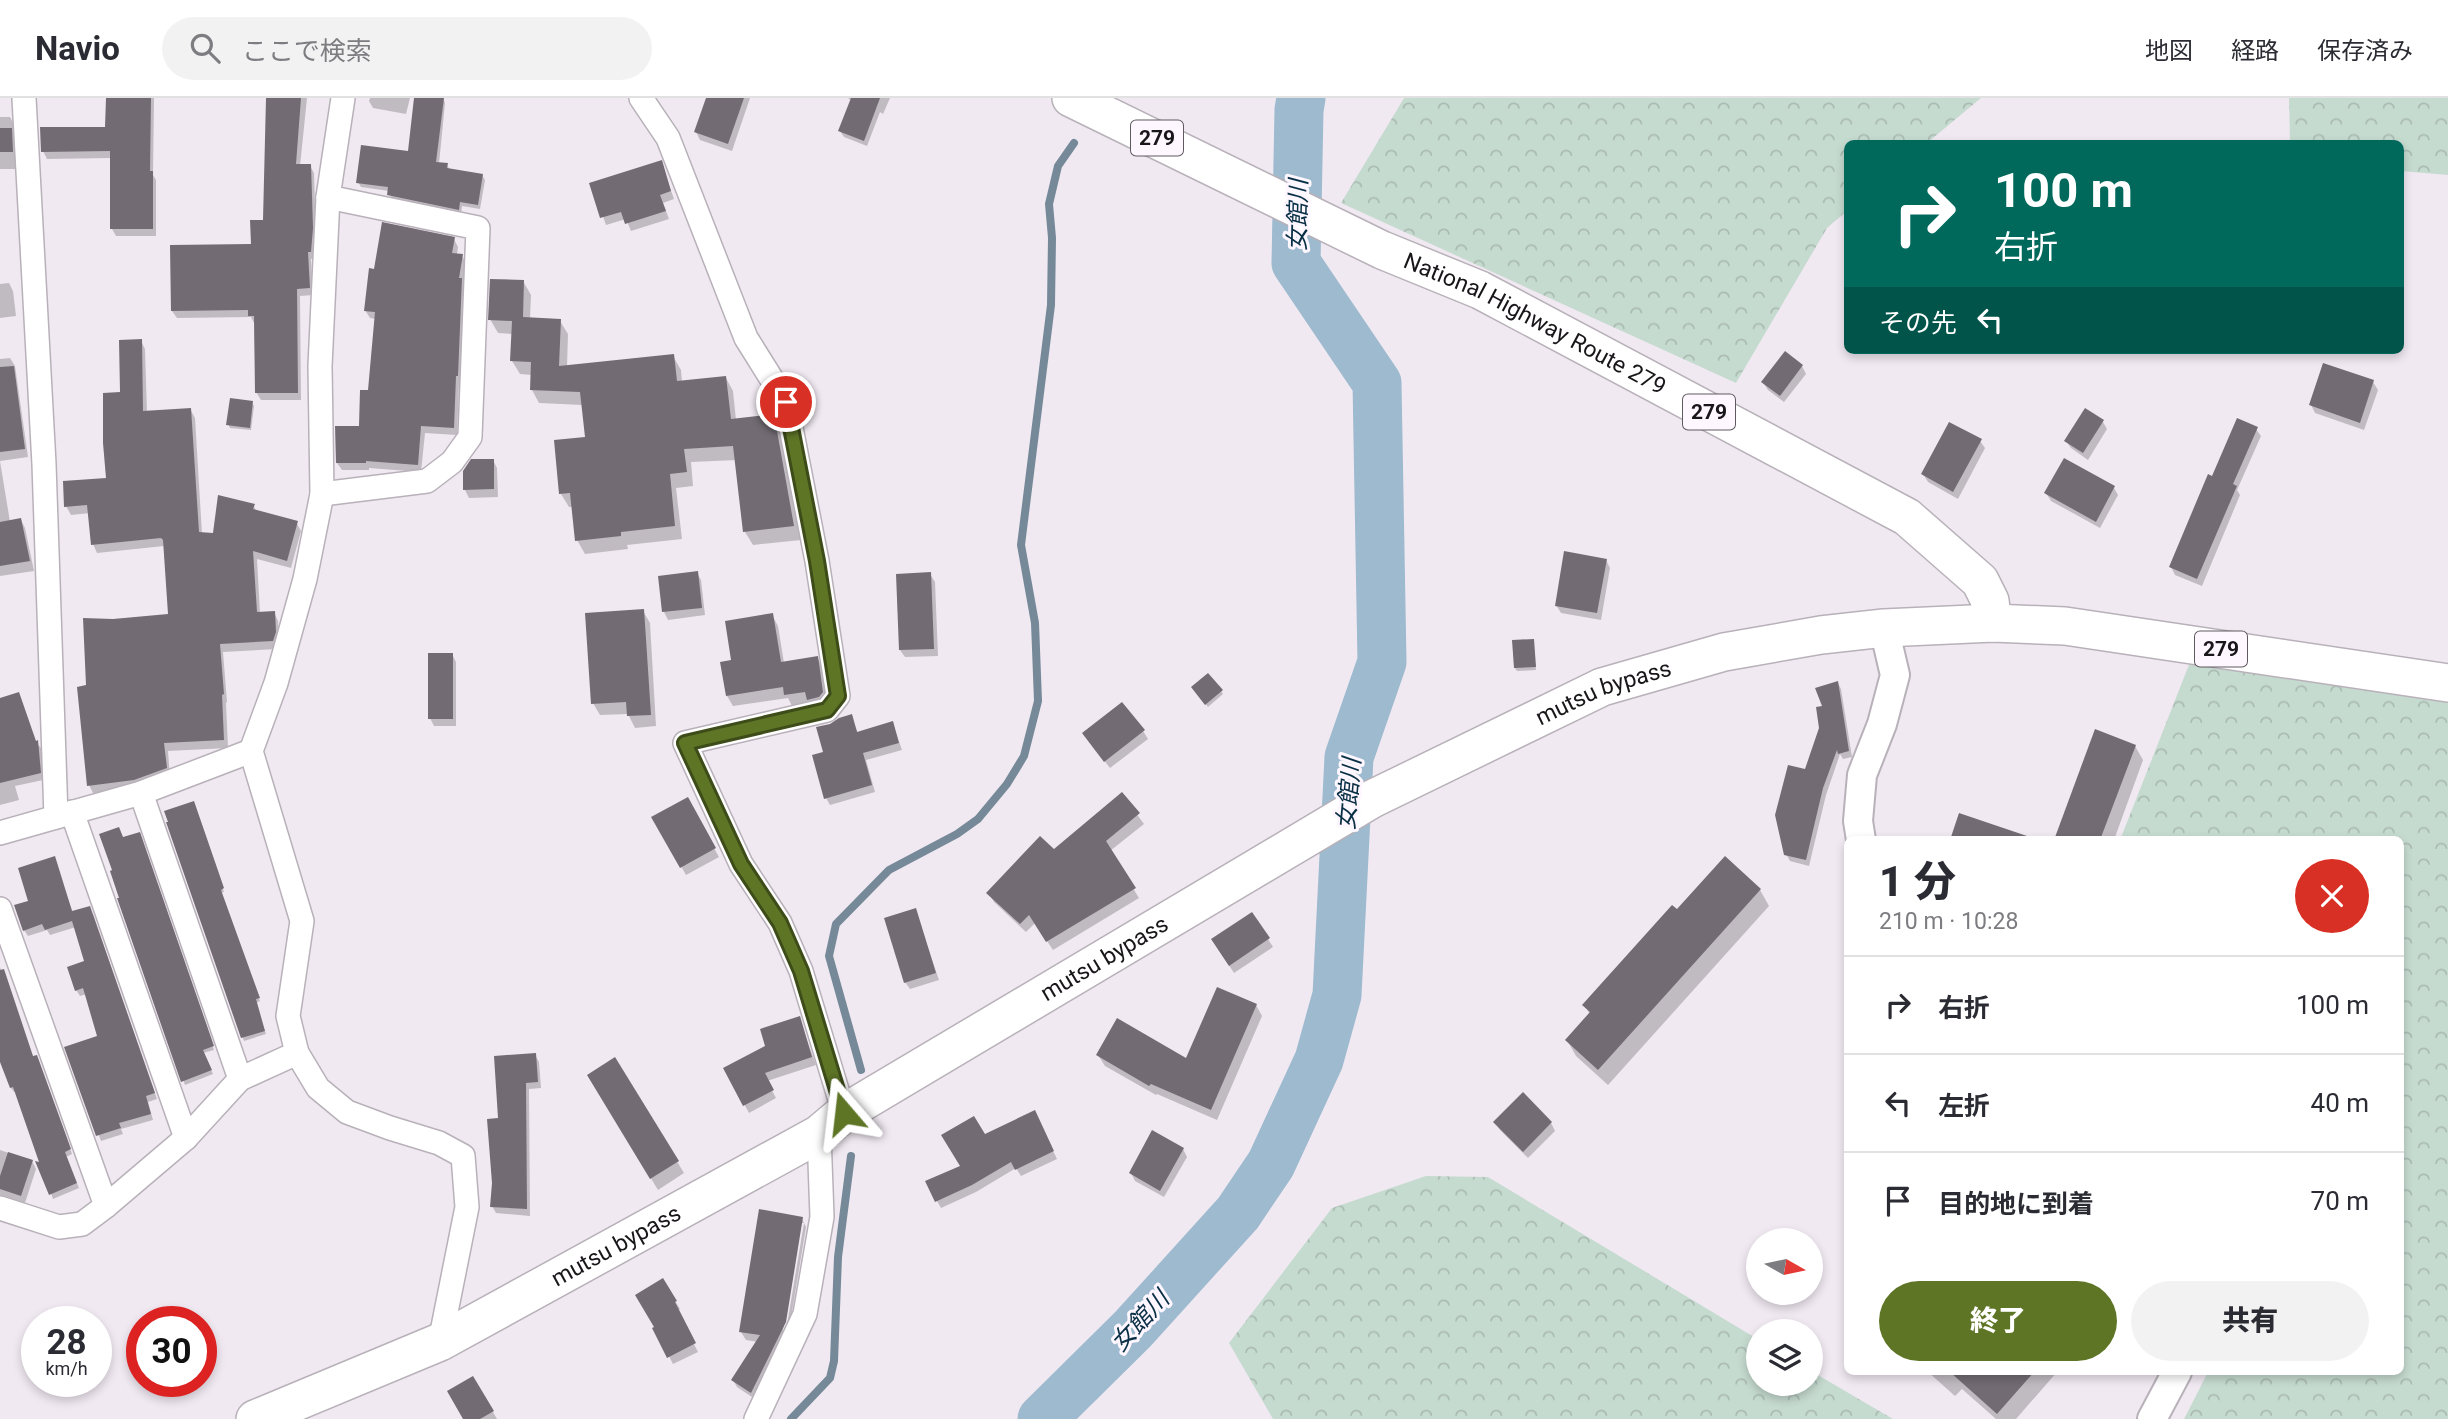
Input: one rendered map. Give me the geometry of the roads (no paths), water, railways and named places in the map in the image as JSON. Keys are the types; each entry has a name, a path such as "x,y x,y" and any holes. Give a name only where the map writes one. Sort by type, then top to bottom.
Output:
{"highway":[{"name":"National Highway Route 279","path":"1071,98 1382,250 1480,290 1907,517 1980,580 1990,601 1993,623"},
{"name":"mutsu bypass","path":"255,1419 440,1342 831,1124 1372,799 1602,687 1724,652 1821,635 1884,628 1993,623"},
{"name":"279","path":"1993,623 2065,626 2448,683"}],"street":[{"path":"24,98 64,814 186,1138"},
{"path":"343,98 328,197 320,366 322,494 304,579 280,670 251,751 302,921 288,1016 297,1052 318,1088 348,1112 390,1129 439,1143 463,1156 467,1207 440,1342"},
{"path":"641,98 668,138 746,338 786,402 817,561 838,696 827,710 685,743 741,864 780,923 801,971 831,1124 822,1217 805,1314 756,1419"},
{"path":"322,494 427,481 452,463 470,437 478,228 328,197"},
{"path":"1860,836 1858,821 1862,775 1882,724 1895,675 1884,628"},
{"path":"0,833 141,793 251,751"},
{"path":"141,793 240,1079"},
{"path":"0,909 106,1206"},
{"path":"0,1208 59,1227 82,1224 186,1138 240,1079 297,1052"},
{"path":"2152,1419 2175,1375"}],"waterway":[{"name":"女館川","path":"1042,1419 1133,1329 1238,1213 1271,1164 1319,1060 1337,995 1349,757 1382,662 1377,383 1296,263 1301,98"},
{"path":"861,1070 829,956 836,924 889,870 957,834 978,819 1007,784 1024,756 1038,701 1035,623 1021,545 1051,305 1052,238 1049,204 1058,166 1074,143"},
{"path":"791,1419 830,1378 834,1361 838,1257 851,1156"}]}
